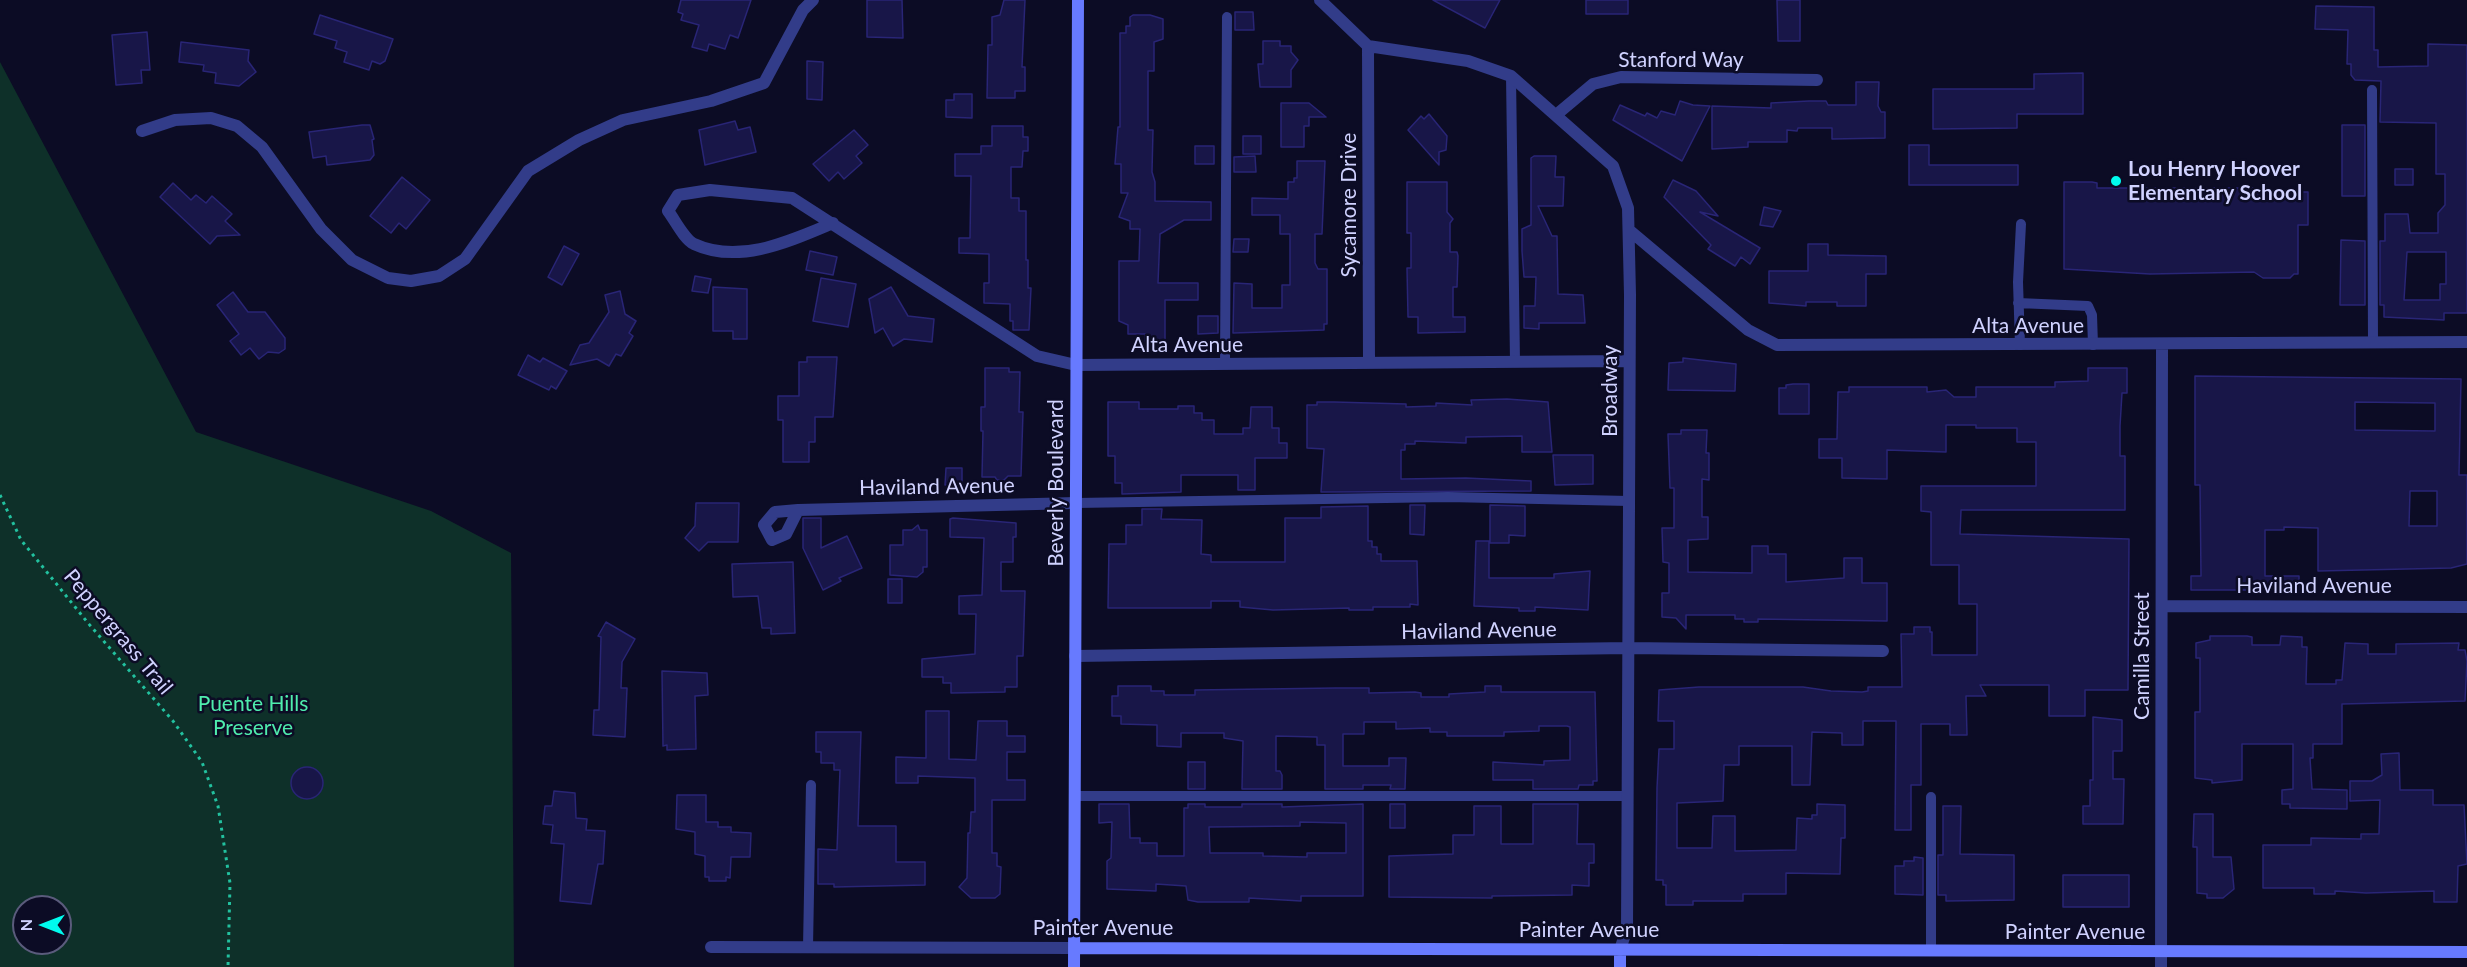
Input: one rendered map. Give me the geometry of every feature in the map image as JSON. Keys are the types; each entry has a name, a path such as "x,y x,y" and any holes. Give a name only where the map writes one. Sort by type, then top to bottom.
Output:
{"street":[{"path":"142,131 175,120 211,118 237,126 262,147 321,229 352,260 388,278 411,281 439,276 465,259 528,171 579,140 623,120 711,101 764,83 803,10 813,0"},
{"name":"Beverly Boulevard","path":"1074,967 1078,0"},
{"path":"1320,0 1368,46"},
{"name":"Broadway","path":"1368,46 1467,62 1511,76 1615,168 1628,205 1627,928 1620,950 1620,967"},
{"name":"Sycamore Drive","path":"1368,46 1369,363"},
{"name":"Stanford Way","path":"1556,115 1593,84 1621,77 1817,80"},
{"name":"Alta Avenue","path":"833,223 791,241 735,254 692,244 668,211 678,195 710,190 792,198 833,223 1037,356 1076,365 1629,361"},
{"name":"Alta Avenue","path":"1629,230 1748,330 1770,344 2162,345 2467,342"},
{"name":"Camilla Street","path":"2161,967 2162,345"},
{"name":"Haviland Avenue","path":"798,510 1076,503"},
{"name":"Haviland Avenue","path":"2162,606 2467,607"},
{"name":"Haviland Avenue","path":"1075,656 1628,648 1883,651"},
{"name":"Painter Avenue","path":"711,947 2467,952"}],"lane":[{"path":"1225,364 1227,17"},
{"path":"1511,76 1515,362"},
{"path":"2372,90 2373,343"},
{"path":"2020,224 2018,303 2020,345"},
{"path":"2018,303 2088,306 2092,315 2092,345"},
{"path":"1076,503 1448,497 1629,501"},
{"path":"808,947 811,785"},
{"path":"1075,796 1627,796"},
{"path":"1931,797 1931,951"}],"path":[{"name":"Peppergrass Trail","path":"0,495 21,540 88,623 173,721 202,762 218,806 230,883 228,967"}],"green space":[{"name":"Puente Hills Preserve","path":"0,62 196,432 431,511 511,553 514,967 0,967"}],"building":[{"path":"681,0 751,0 738,38 730,35 725,49 709,44 707,51 692,47 699,25 681,20 683,14 678,12"},
{"path":"867,0 902,0 903,38 867,37"},
{"path":"1004,0 1025,0 1022,67 1025,67 1025,91 1015,91 1015,98 987,98 988,45 992,45 992,17 1000,15"},
{"path":"1433,0 1500,0 1485,28"},
{"path":"1586,0 1628,0 1628,14 1586,14"},
{"path":"1777,0 1800,0 1800,41 1778,41"},
{"path":"2316,6 2374,7 2374,50 2378,50 2378,67 2428,66 2428,44 2467,45 2467,313 2444,313 2444,320 2384,317 2384,305 2380,305 2380,241 2385,241 2385,214 2408,214 2410,233 2438,233 2438,213 2445,205 2445,174 2436,174 2436,123 2380,122 2381,81 2355,80 2351,75 2351,64 2347,64 2348,30 2315,29","holes":["2407,252 2446,252 2446,284 2440,284 2440,300 2404,300"]},
{"path":"1235,12 1253,12 1254,30 1235,30"},
{"path":"320,15 393,39 385,61 380,64 372,61 369,70 344,62 347,52 335,48 337,41 314,34"},
{"path":"1150,15 1163,19 1163,39 1154,42 1154,71 1148,71 1148,130 1153,130 1152,172 1155,182 1155,201 1211,202 1211,220 1184,220 1160,234 1158,283 1198,283 1198,300 1165,300 1165,341 1145,341 1145,334 1128,334 1128,325 1119,321 1119,261 1139,261 1140,229 1130,229 1130,221 1119,217 1128,193 1121,193 1121,164 1115,164 1118,127 1120,127 1120,33 1126,33 1126,26 1130,26 1130,17"},
{"path":"147,32 150,70 141,70 142,83 116,85 112,35"},
{"path":"1263,41 1280,41 1280,46 1291,46 1291,52 1298,60 1291,70 1291,87 1260,87 1258,64 1263,64"},
{"path":"181,42 249,50 248,61 256,72 239,86 215,83 216,73 203,71 204,65 179,62"},
{"path":"807,61 823,62 822,100 807,99"},
{"path":"2083,73 2083,114 2017,114 2017,128 1933,129 1933,89 2034,89 2034,74"},
{"path":"1856,82 1879,82 1878,106 1881,112 1885,112 1885,138 1832,139 1832,128 1798,128 1797,131 1787,130 1787,142 1748,142 1748,147 1712,149 1712,106 1771,108 1771,103 1809,101 1826,101 1828,105 1856,105"},
{"path":"954,94 972,94 972,118 946,117 946,100 954,100"},
{"path":"1680,101 1693,105 1710,106 1682,161 1613,120 1620,105 1645,116 1647,113 1657,118 1661,111 1675,115"},
{"path":"1281,103 1309,103 1326,117 1309,117 1309,126 1304,126 1304,147 1281,147"},
{"path":"1429,114 1447,136 1446,150 1439,152 1439,165 1408,130 1421,116 1424,119"},
{"path":"735,121 738,130 750,127 756,152 705,165 699,130"},
{"path":"370,125 374,139 372,140 374,155 370,160 327,165 326,156 313,158 309,132"},
{"path":"2342,125 2365,125 2365,196 2342,196"},
{"path":"992,126 1023,126 1023,137 1028,137 1028,151 1023,151 1022,167 1011,167 1011,198 1019,198 1019,211 1026,211 1026,260 1028,260 1028,288 1031,288 1029,330 1013,330 1013,321 1010,321 1010,304 984,303 984,283 989,283 989,254 959,253 959,238 970,238 971,176 955,176 955,154 981,154 981,146 992,146"},
{"path":"854,130 868,145 856,156 862,163 844,179 838,172 829,181 813,164"},
{"path":"1243,136 1261,136 1261,154 1243,154"},
{"path":"1909,145 1929,145 1929,165 2018,165 2018,185 1909,185"},
{"path":"1195,146 1214,146 1214,164 1195,164"},
{"path":"1255,156 1256,172 1234,172 1234,157"},
{"path":"1556,156 1555,177 1564,177 1563,206 1538,206 1552,236 1557,236 1558,294 1583,295 1585,323 1539,323 1539,329 1524,328 1524,306 1535,306 1536,277 1524,277 1522,251 1522,229 1531,225 1531,158"},
{"path":"1297,161 1325,161 1322,234 1315,234 1315,263 1318,269 1327,269 1327,324 1324,324 1324,330 1233,333 1234,283 1252,284 1252,308 1282,308 1282,285 1290,285 1290,234 1280,234 1280,215 1252,215 1252,198 1288,199 1288,182 1294,182 1294,178 1297,178"},
{"path":"2395,169 2413,169 2413,185 2395,185"},
{"path":"402,177 430,200 406,229 399,223 391,233 370,216"},
{"path":"1673,180 1696,191 1718,216 1700,212 1760,248 1750,264 1741,257 1735,266 1708,249 1711,245 1664,197"},
{"path":"1407,182 1447,182 1447,212 1453,219 1450,223 1450,252 1457,252 1458,256 1457,287 1453,287 1453,317 1465,317 1465,332 1418,333 1418,317 1408,317 1407,268 1411,268 1411,233 1407,233"},
{"path":"2064,182 2092,182 2097,183 2097,188 2258,188 2258,192 2308,192 2308,225 2298,225 2298,274 2290,278 2263,278 2254,272 2150,274 2064,269"},
{"path":"173,183 191,200 196,195 206,203 212,196 232,214 225,221 240,235 217,236 210,244 160,197"},
{"path":"1764,207 1781,211 1773,227 1760,225"},
{"path":"1234,239 1249,239 1248,252 1233,252"},
{"path":"2341,240 2365,241 2365,305 2340,305"},
{"path":"1808,244 1828,244 1828,255 1886,256 1886,274 1866,274 1866,306 1837,306 1837,302 1806,302 1806,306 1769,303 1769,271 1808,271"},
{"path":"564,246 579,254 562,285 548,277"},
{"path":"810,251 837,257 833,275 806,270"},
{"path":"695,276 711,279 708,293 692,291"},
{"path":"821,278 856,284 848,327 813,321"},
{"path":"713,287 747,289 747,339 733,339 733,331 713,331"},
{"path":"891,287 908,316 934,319 932,342 904,339 893,346 883,328 875,333 869,299"},
{"path":"620,291 625,314 636,321 629,333 633,336 621,356 616,354 609,366 597,359 570,365 580,345 589,343 609,312 605,295"},
{"path":"233,292 248,312 265,312 285,338 285,349 279,353 268,352 259,359 250,348 241,355 230,341 239,334 217,305"},
{"path":"1198,316 1218,316 1218,333 1198,334"},
{"path":"528,355 540,362 543,358 567,371 556,389 551,386 549,390 518,375"},
{"path":"807,357 837,357 833,417 815,417 815,442 809,442 809,462 783,462 783,420 778,420 778,396 799,396 799,362 807,362"},
{"path":"1683,358 1736,364 1735,391 1668,390 1669,363 1683,362"},
{"path":"985,368 1009,368 1009,372 1020,372 1019,412 1023,412 1021,476 1008,476 1004,480 982,477 981,407 985,407"},
{"path":"2088,368 2127,368 2127,393 2122,393 2120,426 2120,456 2125,456 2125,510 1961,510 1960,534 2129,539 2128,690 2085,690 2085,716 2049,716 2049,685 1980,685 1986,696 1966,696 1967,735 1950,735 1950,724 1921,724 1921,785 1911,785 1911,830 1895,830 1896,721 1863,721 1863,745 1842,745 1842,733 1812,732 1810,785 1792,785 1792,746 1739,746 1739,765 1724,765 1723,801 1677,803 1677,848 1712,848 1713,816 1735,816 1735,851 1796,850 1797,818 1812,819 1812,815 1817,815 1817,804 1845,805 1845,838 1841,838 1840,874 1786,873 1786,894 1743,894 1743,901 1693,901 1693,905 1666,905 1666,885 1663,885 1663,880 1656,880 1657,788 1659,749 1674,749 1674,721 1658,721 1659,690 1699,687 1803,687 1862,692 1868,691 1868,687 1902,687 1901,634 1914,634 1914,627 1930,627 1932,655 1977,655 1977,604 1959,604 1959,565 1931,565 1931,512 1921,511 1921,486 2036,486 2036,442 2017,442 2017,428 1976,428 1976,425 1946,425 1946,452 1887,450 1887,479 1842,478 1842,458 1819,458 1819,439 1837,439 1838,392 1849,392 1849,387 1927,387 1927,392 1946,390 1954,397 1976,397 1976,387 2055,387 2055,382 2088,381"},
{"path":"2195,376 2461,379 2459,475 2467,475 2467,564 2451,568 2318,571 2318,528 2284,527 2284,530 2265,530 2265,576 2299,576 2299,590 2191,590 2191,576 2201,576 2200,485 2195,485","holes":["2355,402 2435,403 2435,431 2355,430","2410,491 2437,491 2437,526 2409,526"]},
{"path":"1793,384 1809,384 1809,414 1779,414 1779,388 1786,388 1786,385"},
{"path":"1507,399 1548,402 1552,452 1522,452 1522,436 1466,437 1466,443 1415,441 1415,444 1405,444 1405,450 1401,450 1401,479 1466,478 1531,481 1531,491 1321,492 1324,449 1307,448 1307,405 1317,405 1317,402 1334,402 1406,404 1406,407 1436,406 1436,403 1472,405 1471,400"},
{"path":"1108,402 1139,402 1139,409 1178,409 1178,406 1194,406 1194,413 1202,413 1202,420 1214,420 1214,434 1243,434 1243,428 1250,428 1251,407 1272,407 1272,428 1279,428 1279,443 1287,443 1287,458 1255,458 1255,490 1238,490 1238,475 1181,475 1181,492 1122,494 1122,483 1115,483 1115,456 1108,456"},
{"path":"1681,430 1707,430 1706,453 1709,453 1709,480 1702,479 1702,517 1708,517 1708,539 1688,540 1688,572 1752,573 1752,546 1768,546 1768,554 1786,554 1786,582 1844,578 1844,558 1862,558 1862,583 1887,583 1887,621 1758,619 1758,622 1744,622 1744,619 1735,619 1735,615 1686,615 1686,629 1676,618 1662,617 1662,593 1669,593 1669,563 1663,562 1662,528 1674,528 1674,488 1670,488 1668,434 1681,434"},
{"path":"1553,455 1593,455 1593,484 1555,485"},
{"path":"946,468 962,468 962,485 945,485"},
{"path":"696,503 739,503 738,542 708,542 699,551 685,538 695,526"},
{"path":"1410,505 1425,505 1424,535 1410,534"},
{"path":"1490,505 1525,506 1525,536 1509,535 1509,543 1490,543"},
{"path":"1368,506 1368,541 1372,541 1372,547 1377,547 1377,554 1381,554 1381,561 1417,561 1418,605 1373,607 1373,610 1349,610 1349,608 1273,610 1240,607 1240,601 1211,601 1211,608 1108,608 1109,544 1126,544 1126,525 1142,525 1142,509 1162,509 1161,519 1202,520 1201,554 1211,555 1211,562 1285,562 1285,518 1321,518 1321,507"},
{"path":"803,518 821,518 821,548 847,536 862,568 839,578 841,581 823,590 803,548"},
{"path":"950,519 1016,523 1016,537 1013,537 1013,562 1001,562 1001,591 1025,591 1023,656 1017,656 1017,687 1005,687 1005,692 951,693 951,683 943,683 943,677 922,677 922,659 975,654 976,614 959,614 959,596 982,595 984,538 950,537"},
{"path":"918,525 920,530 927,530 927,567 923,567 923,572 917,577 890,575 890,545 903,545 903,530 912,530"},
{"path":"1476,541 1489,541 1489,578 1554,578 1554,574 1590,571 1588,610 1535,607 1535,611 1519,611 1519,608 1474,606"},
{"path":"793,562 795,633 771,634 771,628 762,628 758,596 733,597 732,564"},
{"path":"888,579 902,579 902,603 888,603"},
{"path":"606,622 635,639 622,662 621,688 627,688 625,737 593,735 594,710 599,710 601,637 598,636"},
{"path":"2210,636 2252,637 2252,645 2280,645 2281,636 2302,637 2302,647 2307,647 2306,684 2336,684 2336,680 2342,680 2345,643 2368,644 2368,654 2396,654 2396,644 2459,643 2458,650 2465,650 2467,661 2465,701 2342,704 2342,744 2313,744 2313,758 2310,758 2312,789 2347,790 2347,809 2290,808 2290,804 2282,804 2282,790 2293,789 2293,744 2242,744 2242,780 2212,783 2212,780 2195,778 2195,712 2200,712 2200,658 2196,658 2196,643 2210,640"},
{"path":"662,671 707,673 708,695 695,696 696,749 667,750 667,745 663,746"},
{"path":"1118,686 1151,686 1151,691 1164,691 1164,695 1195,695 1195,690 1369,688 1369,693 1415,692 1421,693 1421,697 1449,697 1449,694 1485,692 1485,686 1501,686 1501,692 1595,692 1597,781 1593,781 1593,785 1579,785 1578,789 1533,789 1533,780 1493,780 1493,762 1544,765 1544,761 1570,760 1570,727 1567,726 1539,726 1539,731 1504,732 1504,736 1447,736 1447,732 1430,732 1430,728 1396,729 1396,722 1364,722 1364,734 1343,734 1343,766 1389,766 1389,758 1406,758 1405,789 1390,789 1391,785 1363,785 1363,789 1325,789 1325,745 1317,745 1317,737 1276,736 1276,771 1280,771 1282,775 1282,789 1242,789 1243,741 1224,738 1224,733 1181,733 1181,747 1157,746 1157,725 1121,724 1121,716 1112,716 1112,696 1118,696"},
{"path":"926,711 949,711 949,759 976,760 978,721 1007,721 1007,736 1025,736 1025,752 1007,752 1007,780 1025,780 1025,800 992,800 992,853 997,853 997,866 1001,867 1000,894 995,898 971,898 959,887 967,878 968,833 970,833 971,812 975,812 975,778 918,776 918,783 896,783 896,757 926,758"},
{"path":"2093,717 2122,720 2122,751 2113,751 2113,779 2124,779 2123,824 2083,824 2083,806 2090,806 2090,780 2093,780"},
{"path":"816,732 861,732 858,826 896,826 896,862 925,862 925,885 834,887 834,884 818,884 818,849 837,850 840,770 834,770 834,763 821,763 821,752 816,752"},
{"path":"2399,753 2400,790 2433,790 2433,805 2464,805 2467,864 2458,866 2457,902 2434,902 2434,891 2366,893 2335,891 2335,894 2314,894 2314,888 2263,888 2263,845 2311,845 2311,838 2361,839 2361,834 2379,834 2380,800 2350,801 2350,781 2372,781 2382,775 2381,754"},
{"path":"1188,762 1205,762 1205,789 1188,789"},
{"path":"307,767 319,771 323,783 319,795 307,799 295,795 291,783 295,771"},
{"path":"554,791 575,793 576,818 587,819 586,830 605,831 603,864 598,864 591,904 560,901 564,844 551,843 553,825 543,824 545,806 552,806"},
{"path":"677,795 706,795 706,822 718,822 718,827 731,827 731,832 751,833 750,857 731,857 730,878 726,877 726,881 709,881 709,877 705,877 705,856 695,854 695,832 676,829"},
{"path":"1099,804 1129,804 1130,838 1140,838 1140,843 1157,843 1157,856 1184,856 1184,808 1188,808 1188,804 1205,804 1205,807 1242,807 1242,804 1282,804 1282,807 1363,804 1363,896 1301,896 1301,901 1249,898 1249,902 1198,902 1188,900 1186,886 1156,884 1156,891 1107,889 1107,861 1111,858 1112,822 1099,823","holes":["1300,822 1346,823 1346,853 1307,853 1307,857 1263,856 1263,853 1210,853 1209,827 1300,826"]},
{"path":"1390,804 1405,804 1405,828 1390,828"},
{"path":"1533,804 1578,804 1577,844 1594,844 1594,863 1589,863 1589,886 1572,885 1572,895 1492,896 1492,898 1389,897 1389,856 1453,854 1453,835 1474,835 1474,806 1501,806 1501,844 1533,844"},
{"path":"1943,806 1961,806 1960,854 2014,855 2014,900 1946,901 1946,895 1938,895 1938,855 1943,855"},
{"path":"2194,814 2213,814 2213,857 2231,857 2234,889 2223,898 2207,898 2207,894 2197,893 2197,847 2193,847"},
{"path":"1914,857 1923,858 1923,895 1895,894 1895,866 1904,866 1904,861 1914,861"},
{"path":"2063,875 2129,875 2129,907 2063,907"}],"place":[{"name":"Lou Henry Hoover Elementary School","path":"2116,181"}]}
